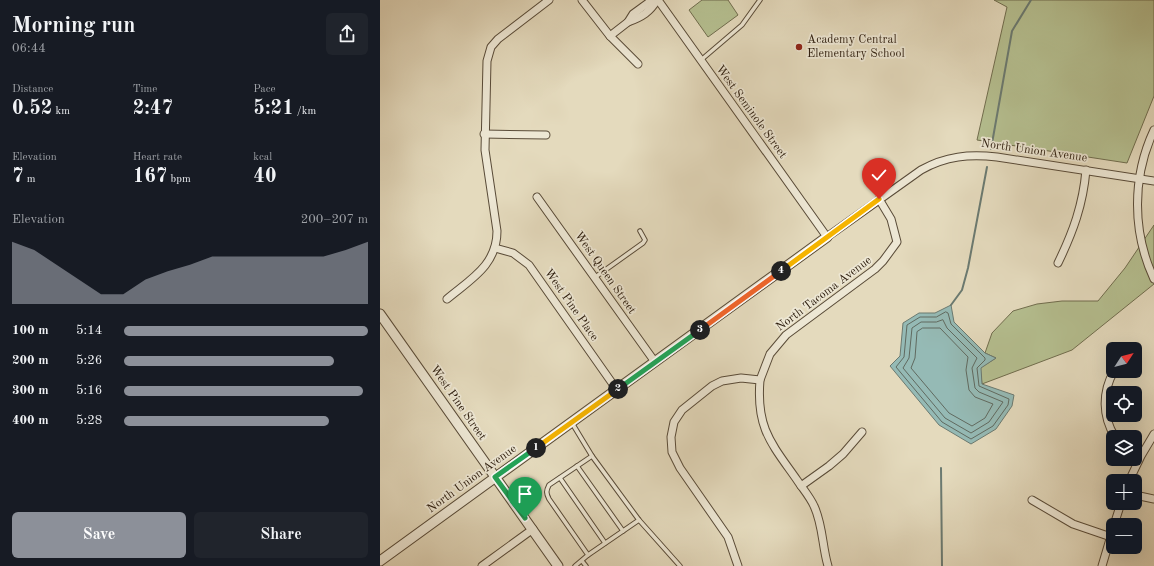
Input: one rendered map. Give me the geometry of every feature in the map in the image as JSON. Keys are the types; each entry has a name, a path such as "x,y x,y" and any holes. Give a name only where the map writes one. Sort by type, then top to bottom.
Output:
{"street":[{"path":"447,299 485,266 492,256 495,248 497,231 486,161 484,134 486,69 491,47 502,34 549,0"},
{"path":"582,0 610,36 638,64"},
{"path":"610,36 628,22 638,18 652,9 659,1"},
{"name":"West Seminole Street","path":"659,1 827,237"},
{"path":"1154,130 1145,152 1139,178 1137,206 1140,233 1146,259 1154,279"},
{"path":"484,134 546,135"},
{"name":"North Union Avenue","path":"380,561 912,175 929,166 946,159 966,155 997,157 1154,181"},
{"path":"1058,263 1068,242 1079,211 1086,170"},
{"name":"West Queen Street","path":"537,196 655,362"},
{"name":"North Tacoma Avenue","path":"828,566 819,517 812,501 772,444 764,428 759,406 760,380 770,354 786,335 875,269 897,242 891,219 879,199"},
{"name":"West Pine Place","path":"495,248 513,253 529,265 617,390"},
{"name":"West Pine Street","path":"380,314 558,566"},
{"path":"738,566 728,537 674,457 671,442 672,431 674,422 682,410 717,383 735,378 760,380"},
{"path":"1111,378 1106,390 1105,406 1108,424 1112,430"},
{"path":"801,486 848,450 862,432"},
{"path":"1142,449 1154,434"},
{"path":"1142,496 1154,499"},
{"path":"1032,500 1073,524 1106,535"},
{"path":"482,566 533,529"},
{"path":"1102,566 1106,553"}],"lane":[{"path":"700,60 742,25 760,0"},
{"path":"594,278 643,243 645,240 640,231"},
{"path":"571,422 592,456 639,520 680,566"},
{"path":"588,555 546,494 549,485 592,456"},
{"path":"576,466 623,531"},
{"path":"560,478 605,543"},
{"path":"575,566 588,555 639,520"},
{"path":"582,561 586,566"}],"green space":[{"path":"702,0 728,0 738,15 708,37 689,10"},
{"path":"994,0 1154,0 1154,96 1127,163 977,140 1007,7"},
{"path":"1154,225 1154,284 1072,350 982,384 980,368 996,358 985,353 992,333 1013,311 1037,304 1062,301 1098,301 1125,268"}],"water":[{"path":"951,305 954,322 985,353 996,358 981,368 982,384 1014,395 1012,406 996,429 971,444 939,425 890,366 900,356 903,323 919,313 935,313"}],"waterway":[{"path":"991,149 1012,31 1031,0"},
{"path":"951,305 962,290 968,268 987,167"},
{"path":"941,468 942,566"}],"place":[{"name":"Academy Central Elementary School","path":"799,47"}],"route":[{"path":"525,518 495,477 818,245 879,199"}]}
